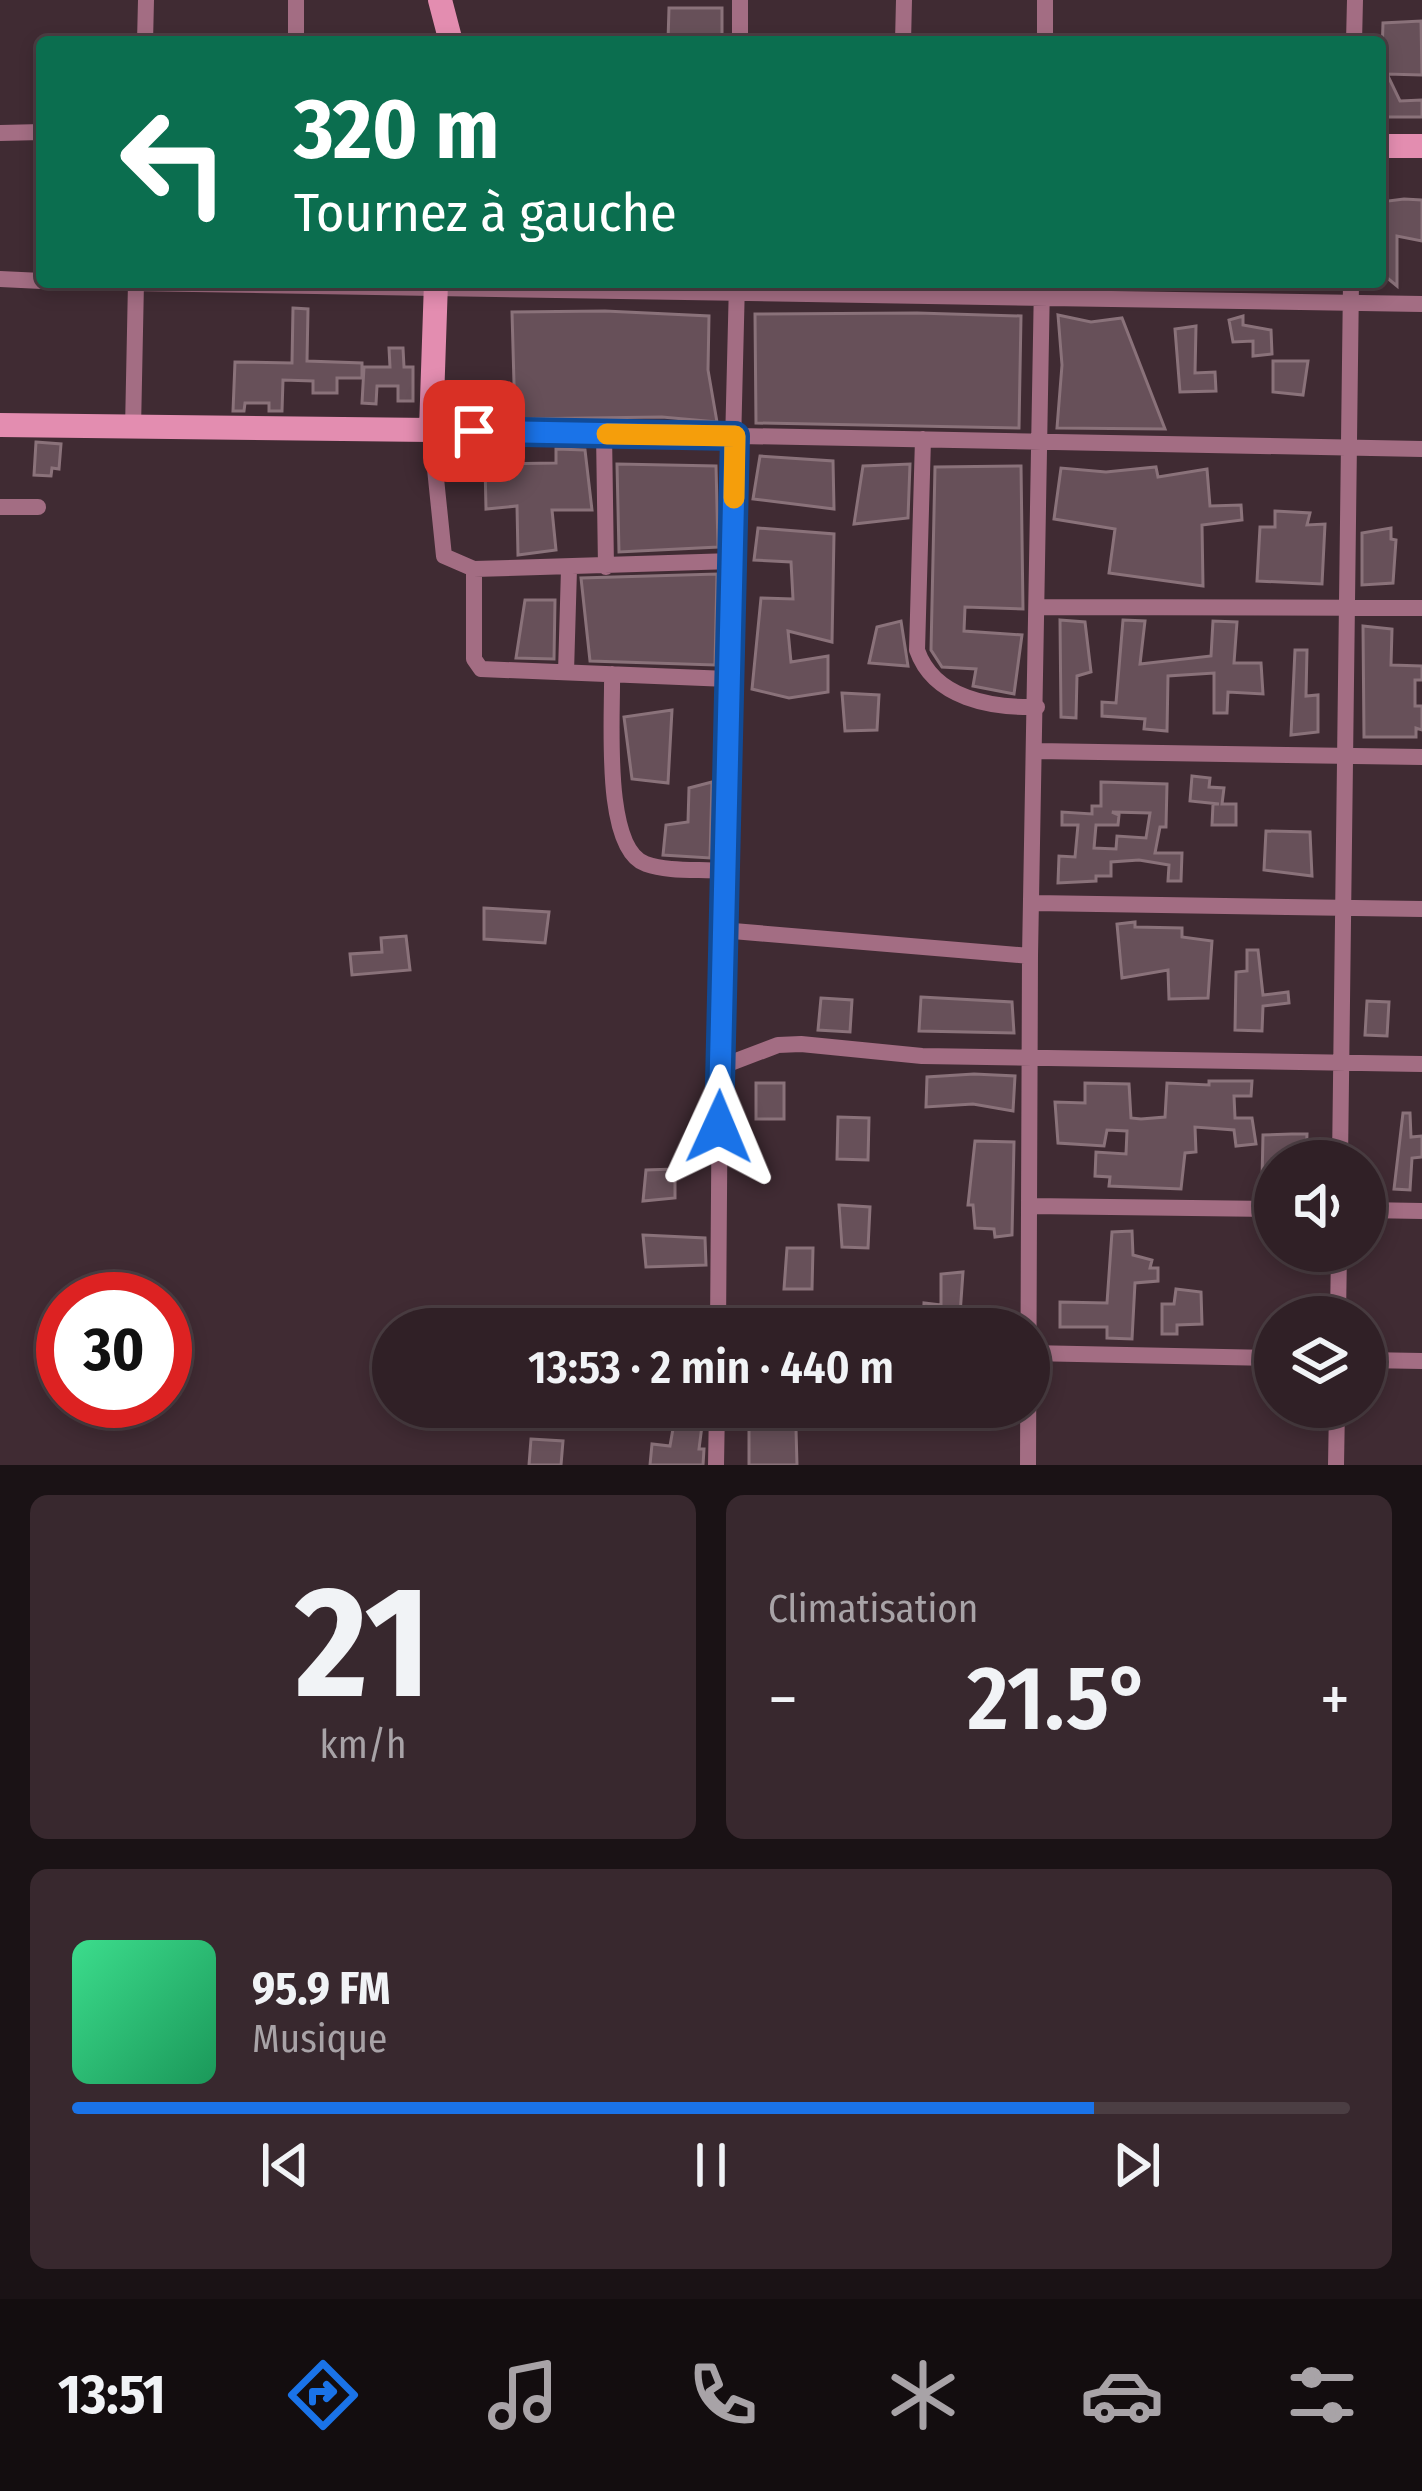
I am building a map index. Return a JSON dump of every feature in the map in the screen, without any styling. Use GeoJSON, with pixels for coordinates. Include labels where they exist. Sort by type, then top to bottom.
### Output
{"type":"FeatureCollection","features":[{"type":"Feature","properties":{"kind":"street"},"geometry":{"type":"LineString","coordinates":[[145,36],[146,0]]}},
{"type":"Feature","properties":{"kind":"street"},"geometry":{"type":"LineString","coordinates":[[296,0],[296,36]]}},
{"type":"Feature","properties":{"kind":"street"},"geometry":{"type":"LineString","coordinates":[[440,0],[449,36]]}},
{"type":"Feature","properties":{"kind":"street"},"geometry":{"type":"LineString","coordinates":[[740,0],[740,36]]}},
{"type":"Feature","properties":{"kind":"street"},"geometry":{"type":"LineString","coordinates":[[903,36],[904,0]]}},
{"type":"Feature","properties":{"kind":"street"},"geometry":{"type":"LineString","coordinates":[[1045,36],[1046,0]]}},
{"type":"Feature","properties":{"kind":"street"},"geometry":{"type":"LineString","coordinates":[[1354,0],[1354,36]]}},
{"type":"Feature","properties":{"kind":"street"},"geometry":{"type":"LineString","coordinates":[[0,133],[36,132]]}},
{"type":"Feature","properties":{"kind":"street"},"geometry":{"type":"LineString","coordinates":[[1386,146],[1422,146]]}},
{"type":"Feature","properties":{"kind":"street"},"geometry":{"type":"LineString","coordinates":[[0,279],[36,281]]}},
{"type":"Feature","properties":{"kind":"street"},"geometry":{"type":"LineString","coordinates":[[133,429],[136,288]]}},
{"type":"Feature","properties":{"kind":"street"},"geometry":{"type":"LineString","coordinates":[[434,288],[431,430],[444,556],[474,569],[733,561]]}},
{"type":"Feature","properties":{"kind":"street"},"geometry":{"type":"LineString","coordinates":[[718,1308],[721,930],[737,288],[1042,290],[1422,304]]}},
{"type":"Feature","properties":{"kind":"street"},"geometry":{"type":"LineString","coordinates":[[1340,1140],[1351,288]]}},
{"type":"Feature","properties":{"kind":"street"},"geometry":{"type":"LineString","coordinates":[[1030,1308],[1030,956],[1042,290]]}},
{"type":"Feature","properties":{"kind":"street"},"geometry":{"type":"LineString","coordinates":[[0,424],[1422,449]]}},
{"type":"Feature","properties":{"kind":"street"},"geometry":{"type":"LineString","coordinates":[[604,434],[606,567]]}},
{"type":"Feature","properties":{"kind":"street"},"geometry":{"type":"LineString","coordinates":[[922,439],[917,650],[922,665],[978,704],[1037,707]]}},
{"type":"Feature","properties":{"kind":"street"},"geometry":{"type":"LineString","coordinates":[[0,507],[38,507]]}},
{"type":"Feature","properties":{"kind":"street"},"geometry":{"type":"LineString","coordinates":[[566,672],[568,568]]}},
{"type":"Feature","properties":{"kind":"street"},"geometry":{"type":"LineString","coordinates":[[474,569],[474,659],[481,669],[728,679]]}},
{"type":"Feature","properties":{"kind":"street"},"geometry":{"type":"LineString","coordinates":[[1038,607],[1422,608]]}},
{"type":"Feature","properties":{"kind":"street"},"geometry":{"type":"LineString","coordinates":[[612,674],[617,827],[628,853],[646,864],[723,871]]}},
{"type":"Feature","properties":{"kind":"street"},"geometry":{"type":"LineString","coordinates":[[1036,751],[1422,757]]}},
{"type":"Feature","properties":{"kind":"street"},"geometry":{"type":"LineString","coordinates":[[1034,903],[1422,909]]}},
{"type":"Feature","properties":{"kind":"street"},"geometry":{"type":"LineString","coordinates":[[721,930],[1030,956]]}},
{"type":"Feature","properties":{"kind":"street"},"geometry":{"type":"LineString","coordinates":[[720,1067],[778,1045],[1032,1058],[1422,1064]]}},
{"type":"Feature","properties":{"kind":"street"},"geometry":{"type":"LineString","coordinates":[[1030,1206],[1254,1209]]}},
{"type":"Feature","properties":{"kind":"street"},"geometry":{"type":"LineString","coordinates":[[1386,1210],[1422,1211]]}},
{"type":"Feature","properties":{"kind":"street"},"geometry":{"type":"LineString","coordinates":[[1050,1353],[1254,1358]]}},
{"type":"Feature","properties":{"kind":"street"},"geometry":{"type":"LineString","coordinates":[[1386,1360],[1422,1361]]}},
{"type":"Feature","properties":{"kind":"street"},"geometry":{"type":"LineString","coordinates":[[716,1465],[717,1428]]}},
{"type":"Feature","properties":{"kind":"street"},"geometry":{"type":"LineString","coordinates":[[1028,1465],[1029,1428]]}},
{"type":"Feature","properties":{"kind":"street"},"geometry":{"type":"LineString","coordinates":[[1336,1465],[1337,1428]]}},
{"type":"Feature","properties":{"kind":"building"},"geometry":{"type":"Polygon","coordinates":[[[669,8],[722,8],[722,36],[668,36],[669,8]]]}},
{"type":"Feature","properties":{"kind":"building"},"geometry":{"type":"Polygon","coordinates":[[[1421,21],[1422,75],[1387,74],[1400,101],[1422,100],[1422,117],[1386,117],[1383,23],[1421,21]]]}},
{"type":"Feature","properties":{"kind":"building"},"geometry":{"type":"Polygon","coordinates":[[[1422,200],[1422,241],[1397,236],[1397,286],[1386,277],[1386,201],[1422,200]]]}},
{"type":"Feature","properties":{"kind":"building"},"geometry":{"type":"Polygon","coordinates":[[[293,308],[308,309],[307,361],[362,363],[362,378],[337,378],[337,393],[313,393],[313,381],[283,380],[282,411],[269,411],[269,403],[245,403],[244,411],[233,411],[235,362],[292,363],[293,308]]]}},
{"type":"Feature","properties":{"kind":"building"},"geometry":{"type":"Polygon","coordinates":[[[512,312],[709,316],[708,370],[717,422],[662,417],[515,419],[512,312]]]}},
{"type":"Feature","properties":{"kind":"building"},"geometry":{"type":"Polygon","coordinates":[[[755,314],[1021,316],[1019,428],[756,423],[755,314]]]}},
{"type":"Feature","properties":{"kind":"building"},"geometry":{"type":"Polygon","coordinates":[[[1058,315],[1091,322],[1122,318],[1165,429],[1057,428],[1062,365],[1058,315]]]}},
{"type":"Feature","properties":{"kind":"building"},"geometry":{"type":"Polygon","coordinates":[[[1243,316],[1243,325],[1271,330],[1272,354],[1253,356],[1253,341],[1233,342],[1229,320],[1243,316]]]}},
{"type":"Feature","properties":{"kind":"building"},"geometry":{"type":"Polygon","coordinates":[[[1196,326],[1195,373],[1215,372],[1216,391],[1180,392],[1175,329],[1196,326]]]}},
{"type":"Feature","properties":{"kind":"building"},"geometry":{"type":"Polygon","coordinates":[[[389,348],[403,348],[404,367],[413,367],[413,401],[398,401],[398,386],[377,386],[376,404],[362,403],[364,367],[390,367],[389,348]]]}},
{"type":"Feature","properties":{"kind":"building"},"geometry":{"type":"Polygon","coordinates":[[[1273,361],[1308,361],[1303,395],[1273,392],[1273,361]]]}},
{"type":"Feature","properties":{"kind":"building"},"geometry":{"type":"Polygon","coordinates":[[[36,442],[61,444],[59,469],[52,468],[51,476],[34,475],[36,442]]]}},
{"type":"Feature","properties":{"kind":"building"},"geometry":{"type":"Polygon","coordinates":[[[556,449],[585,450],[592,510],[552,510],[556,550],[518,555],[517,506],[486,509],[485,464],[556,463],[556,449]]]}},
{"type":"Feature","properties":{"kind":"building"},"geometry":{"type":"Polygon","coordinates":[[[760,456],[833,461],[834,509],[753,499],[760,456]]]}},
{"type":"Feature","properties":{"kind":"building"},"geometry":{"type":"Polygon","coordinates":[[[617,464],[716,466],[718,547],[619,552],[617,464]]]}},
{"type":"Feature","properties":{"kind":"building"},"geometry":{"type":"Polygon","coordinates":[[[910,464],[908,518],[854,524],[863,466],[910,464]]]}},
{"type":"Feature","properties":{"kind":"building"},"geometry":{"type":"Polygon","coordinates":[[[1021,466],[1023,609],[965,607],[964,631],[1022,635],[1014,694],[973,686],[976,669],[942,667],[931,650],[935,467],[1021,466]]]}},
{"type":"Feature","properties":{"kind":"building"},"geometry":{"type":"Polygon","coordinates":[[[1156,467],[1158,477],[1207,469],[1210,506],[1241,505],[1242,520],[1202,525],[1203,586],[1109,573],[1115,529],[1054,519],[1061,468],[1106,472],[1156,467]]]}},
{"type":"Feature","properties":{"kind":"building"},"geometry":{"type":"Polygon","coordinates":[[[1275,511],[1310,513],[1307,525],[1325,524],[1322,584],[1257,581],[1260,527],[1275,527],[1275,511]]]}},
{"type":"Feature","properties":{"kind":"building"},"geometry":{"type":"Polygon","coordinates":[[[758,528],[834,534],[832,642],[788,631],[791,662],[828,656],[828,692],[789,698],[752,689],[761,598],[793,599],[791,562],[754,560],[758,528]]]}},
{"type":"Feature","properties":{"kind":"building"},"geometry":{"type":"Polygon","coordinates":[[[1391,528],[1391,539],[1396,540],[1393,583],[1362,585],[1362,533],[1391,528]]]}},
{"type":"Feature","properties":{"kind":"building"},"geometry":{"type":"Polygon","coordinates":[[[717,574],[715,665],[590,661],[581,578],[717,574]]]}},
{"type":"Feature","properties":{"kind":"building"},"geometry":{"type":"Polygon","coordinates":[[[525,600],[555,600],[554,659],[516,658],[525,600]]]}},
{"type":"Feature","properties":{"kind":"building"},"geometry":{"type":"Polygon","coordinates":[[[1060,620],[1085,622],[1091,672],[1077,676],[1076,718],[1061,717],[1060,620]]]}},
{"type":"Feature","properties":{"kind":"building"},"geometry":{"type":"Polygon","coordinates":[[[1123,620],[1145,621],[1140,664],[1211,656],[1213,621],[1237,622],[1234,663],[1261,663],[1263,694],[1228,692],[1227,713],[1214,713],[1214,673],[1168,676],[1167,731],[1144,729],[1145,719],[1102,716],[1102,702],[1116,703],[1123,620]]]}},
{"type":"Feature","properties":{"kind":"building"},"geometry":{"type":"Polygon","coordinates":[[[901,621],[908,666],[869,663],[877,627],[901,621]]]}},
{"type":"Feature","properties":{"kind":"building"},"geometry":{"type":"Polygon","coordinates":[[[1363,626],[1392,629],[1391,665],[1422,666],[1422,680],[1415,680],[1415,706],[1422,706],[1422,730],[1416,728],[1416,737],[1364,737],[1363,626]]]}},
{"type":"Feature","properties":{"kind":"building"},"geometry":{"type":"Polygon","coordinates":[[[1295,650],[1307,650],[1306,696],[1318,695],[1318,732],[1291,735],[1295,650]]]}},
{"type":"Feature","properties":{"kind":"building"},"geometry":{"type":"Polygon","coordinates":[[[842,693],[879,695],[877,730],[845,731],[842,693]]]}},
{"type":"Feature","properties":{"kind":"building"},"geometry":{"type":"Polygon","coordinates":[[[672,710],[668,783],[632,779],[624,717],[672,710]]]}},
{"type":"Feature","properties":{"kind":"building"},"geometry":{"type":"Polygon","coordinates":[[[1192,776],[1210,778],[1209,787],[1224,788],[1222,804],[1236,804],[1236,825],[1212,825],[1213,804],[1219,804],[1190,801],[1192,776]]]}},
{"type":"Feature","properties":{"kind":"building"},"geometry":{"type":"Polygon","coordinates":[[[712,782],[710,858],[663,855],[666,825],[688,822],[689,788],[712,782]]]}},
{"type":"Feature","properties":{"kind":"building"},"geometry":{"type":"Polygon","coordinates":[[[1101,782],[1167,784],[1166,827],[1160,827],[1155,853],[1182,853],[1181,881],[1168,881],[1169,865],[1139,860],[1111,862],[1111,876],[1096,876],[1096,881],[1058,883],[1059,856],[1075,857],[1078,825],[1062,825],[1062,812],[1092,814],[1092,806],[1101,806],[1101,782]],[[1112,812],[1119,815],[1118,825],[1096,825],[1094,848],[1116,849],[1117,836],[1146,838],[1150,813],[1112,812]]]}},
{"type":"Feature","properties":{"kind":"building"},"geometry":{"type":"Polygon","coordinates":[[[1266,831],[1310,832],[1312,876],[1264,870],[1266,831]]]}},
{"type":"Feature","properties":{"kind":"building"},"geometry":{"type":"Polygon","coordinates":[[[484,908],[549,912],[545,943],[484,939],[484,908]]]}},
{"type":"Feature","properties":{"kind":"building"},"geometry":{"type":"Polygon","coordinates":[[[1135,922],[1135,927],[1182,928],[1182,937],[1212,941],[1208,998],[1169,999],[1168,970],[1122,978],[1117,924],[1135,922]]]}},
{"type":"Feature","properties":{"kind":"building"},"geometry":{"type":"Polygon","coordinates":[[[406,936],[410,970],[352,975],[350,954],[382,952],[381,938],[406,936]]]}},
{"type":"Feature","properties":{"kind":"building"},"geometry":{"type":"Polygon","coordinates":[[[1247,950],[1258,950],[1263,995],[1288,992],[1289,1003],[1263,1006],[1262,1031],[1235,1030],[1236,972],[1247,971],[1247,950]]]}},
{"type":"Feature","properties":{"kind":"building"},"geometry":{"type":"Polygon","coordinates":[[[921,997],[1012,1002],[1014,1033],[919,1031],[921,997]]]}},
{"type":"Feature","properties":{"kind":"building"},"geometry":{"type":"Polygon","coordinates":[[[821,998],[852,1000],[850,1032],[818,1030],[821,998]]]}},
{"type":"Feature","properties":{"kind":"building"},"geometry":{"type":"Polygon","coordinates":[[[1367,1001],[1389,1002],[1387,1036],[1365,1035],[1367,1001]]]}},
{"type":"Feature","properties":{"kind":"building"},"geometry":{"type":"Polygon","coordinates":[[[1015,1076],[1013,1111],[973,1104],[926,1107],[927,1077],[1015,1076]]]}},
{"type":"Feature","properties":{"kind":"building"},"geometry":{"type":"Polygon","coordinates":[[[1209,1081],[1252,1081],[1251,1096],[1234,1096],[1235,1118],[1252,1118],[1255,1140],[1254,1144],[1236,1146],[1234,1130],[1195,1127],[1196,1152],[1185,1153],[1181,1189],[1109,1186],[1110,1177],[1095,1176],[1096,1152],[1126,1154],[1127,1131],[1107,1130],[1104,1146],[1058,1143],[1055,1102],[1085,1103],[1085,1083],[1129,1084],[1131,1118],[1141,1119],[1165,1117],[1167,1083],[1209,1085],[1209,1081]]]}},
{"type":"Feature","properties":{"kind":"building"},"geometry":{"type":"Polygon","coordinates":[[[756,1083],[784,1083],[784,1119],[756,1119],[756,1083]]]}},
{"type":"Feature","properties":{"kind":"building"},"geometry":{"type":"Polygon","coordinates":[[[1403,1113],[1410,1113],[1411,1137],[1422,1136],[1422,1157],[1412,1158],[1410,1190],[1394,1189],[1403,1113]]]}},
{"type":"Feature","properties":{"kind":"building"},"geometry":{"type":"Polygon","coordinates":[[[838,1117],[869,1118],[868,1160],[837,1159],[838,1117]]]}},
{"type":"Feature","properties":{"kind":"building"},"geometry":{"type":"Polygon","coordinates":[[[1307,1134],[1307,1140],[1263,1140],[1263,1135],[1307,1134]]]}},
{"type":"Feature","properties":{"kind":"building"},"geometry":{"type":"Polygon","coordinates":[[[975,1141],[1014,1142],[1012,1235],[995,1237],[994,1229],[975,1228],[973,1205],[968,1205],[975,1141]]]}},
{"type":"Feature","properties":{"kind":"building"},"geometry":{"type":"Polygon","coordinates":[[[675,1169],[675,1198],[643,1201],[646,1170],[675,1169]]]}},
{"type":"Feature","properties":{"kind":"building"},"geometry":{"type":"Polygon","coordinates":[[[839,1205],[870,1207],[868,1248],[842,1247],[839,1205]]]}},
{"type":"Feature","properties":{"kind":"building"},"geometry":{"type":"Polygon","coordinates":[[[1132,1231],[1133,1255],[1152,1260],[1150,1268],[1158,1268],[1158,1281],[1135,1283],[1132,1339],[1107,1338],[1107,1327],[1060,1327],[1060,1302],[1107,1303],[1112,1232],[1132,1231]]]}},
{"type":"Feature","properties":{"kind":"building"},"geometry":{"type":"Polygon","coordinates":[[[643,1235],[705,1238],[706,1265],[646,1267],[643,1235]]]}},
{"type":"Feature","properties":{"kind":"building"},"geometry":{"type":"Polygon","coordinates":[[[787,1248],[813,1248],[812,1289],[784,1289],[787,1248]]]}},
{"type":"Feature","properties":{"kind":"building"},"geometry":{"type":"Polygon","coordinates":[[[963,1272],[960,1308],[924,1308],[924,1303],[941,1305],[941,1274],[963,1272]]]}},
{"type":"Feature","properties":{"kind":"building"},"geometry":{"type":"Polygon","coordinates":[[[1176,1289],[1201,1292],[1202,1324],[1177,1325],[1177,1334],[1162,1334],[1162,1304],[1174,1304],[1176,1289]]]}},
{"type":"Feature","properties":{"kind":"building"},"geometry":{"type":"Polygon","coordinates":[[[673,1428],[702,1428],[703,1465],[650,1465],[652,1444],[670,1446],[673,1428]]]}},
{"type":"Feature","properties":{"kind":"building"},"geometry":{"type":"Polygon","coordinates":[[[749,1429],[796,1429],[797,1465],[749,1465],[749,1429]]]}},
{"type":"Feature","properties":{"kind":"building"},"geometry":{"type":"Polygon","coordinates":[[[531,1439],[563,1441],[561,1465],[529,1465],[531,1439]]]}},
{"type":"Feature","properties":{"kind":"slow traffic"},"geometry":{"type":"LineString","coordinates":[[607,434],[735,436],[734,498]]}},
{"type":"Feature","properties":{"kind":"route"},"geometry":{"type":"LineString","coordinates":[[474,431],[735,436],[719,1127]]}}]}
